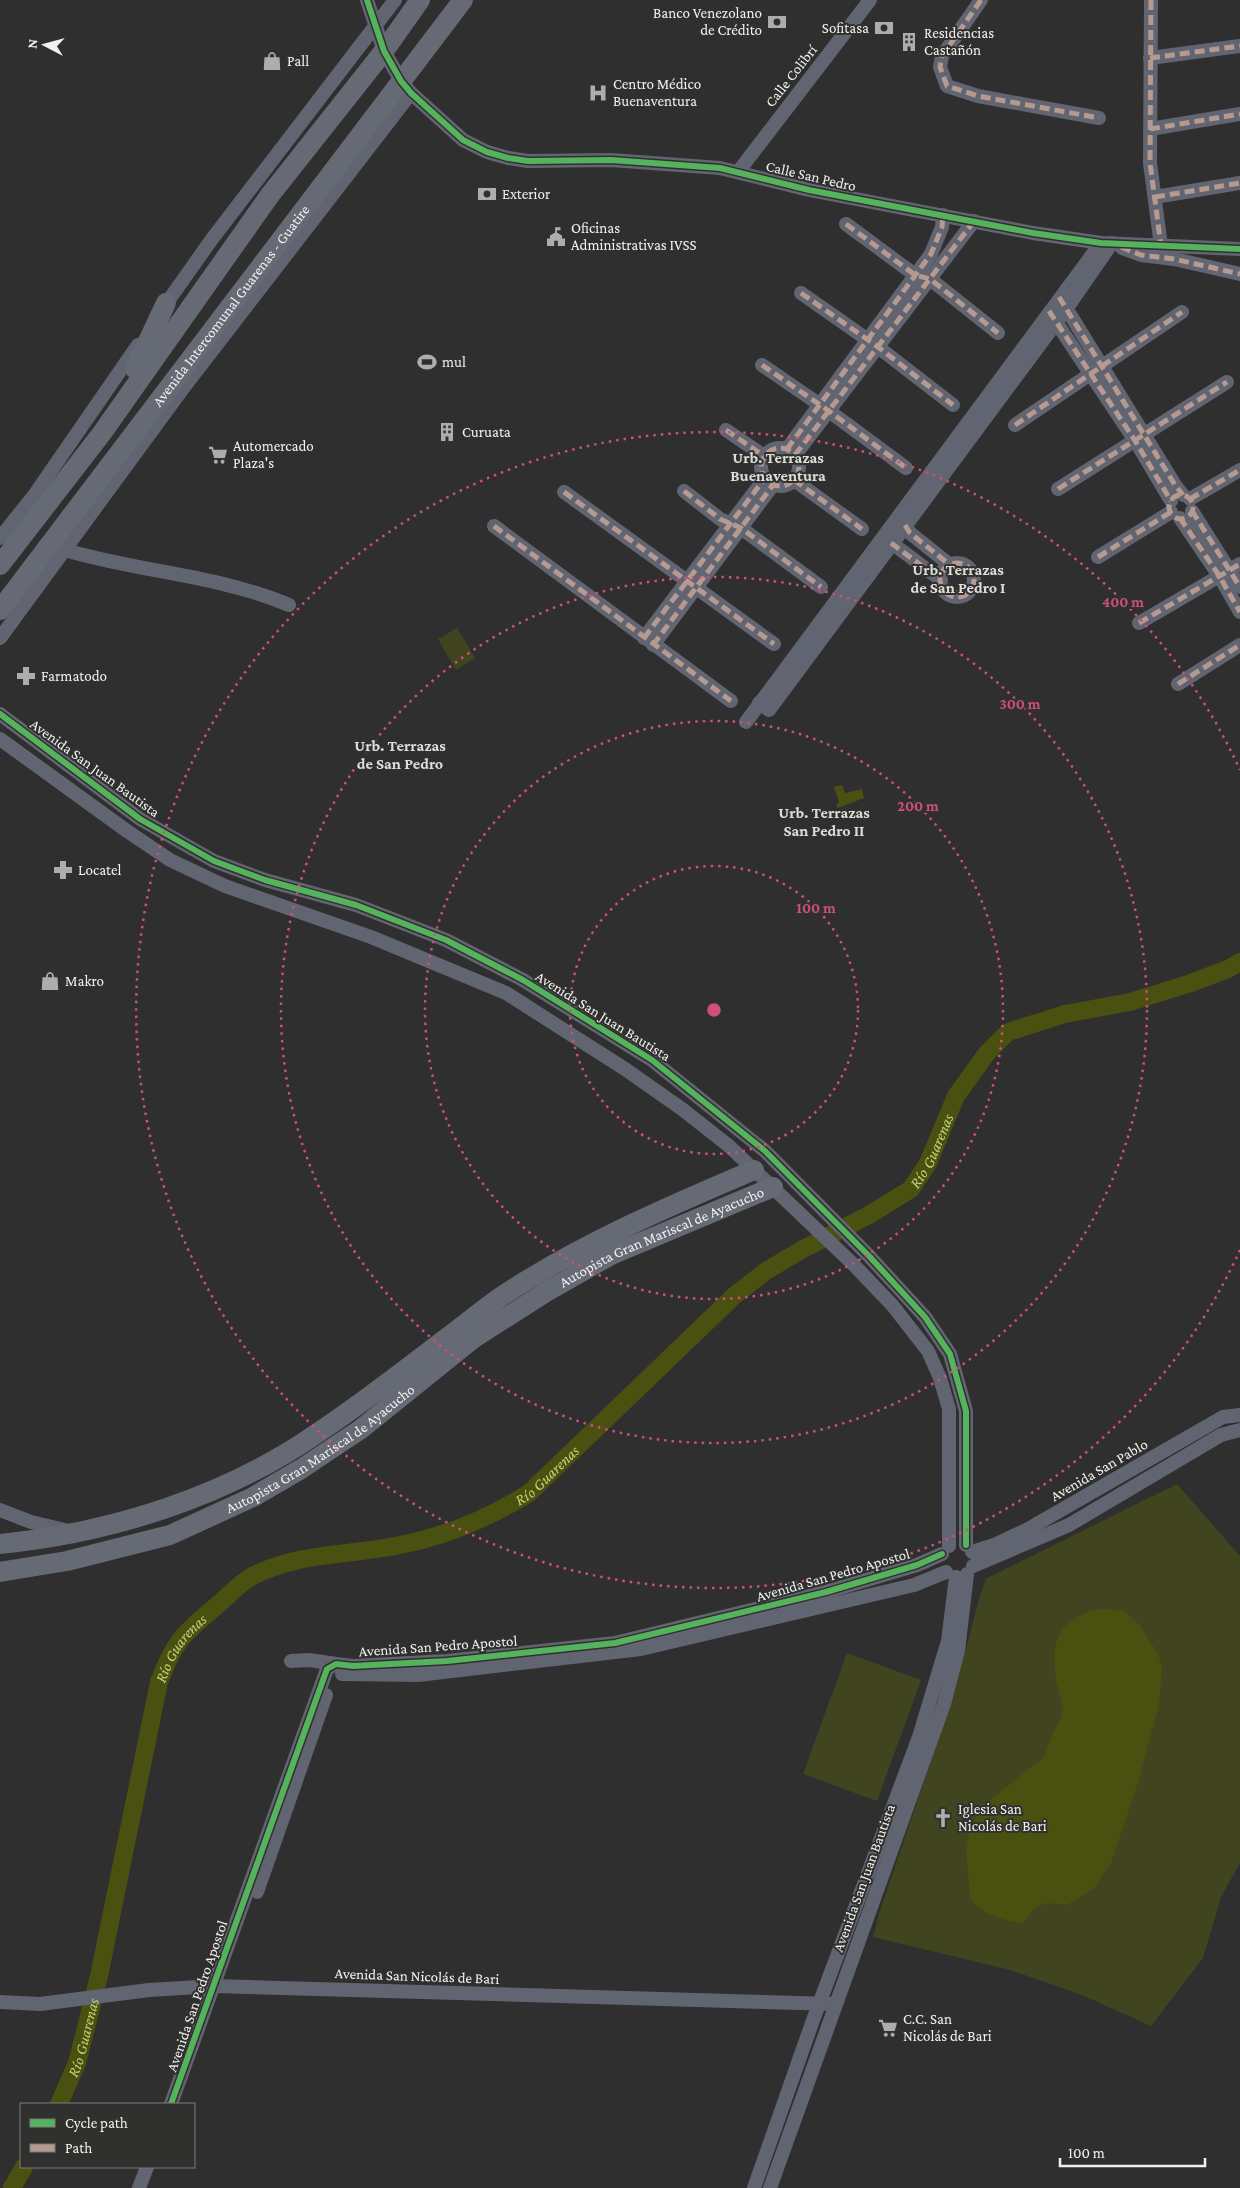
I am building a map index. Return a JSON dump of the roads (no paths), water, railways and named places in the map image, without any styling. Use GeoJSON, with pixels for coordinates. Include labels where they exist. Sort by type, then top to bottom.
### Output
{"type":"FeatureCollection","features":[{"type":"Feature","properties":{"kind":"highway","name":"Avenida Intercomunal Guarenas - Guatire"},"geometry":{"type":"LineString","coordinates":[[0,565],[102,433],[270,195],[384,51],[420,0]]}},
{"type":"Feature","properties":{"kind":"highway","name":"Avenida Intercomunal Guarenas - Guatire"},"geometry":{"type":"LineString","coordinates":[[0,610],[406,87],[463,0]]}},
{"type":"Feature","properties":{"kind":"highway"},"geometry":{"type":"LineString","coordinates":[[388,122],[406,87]]}},
{"type":"Feature","properties":{"kind":"highway"},"geometry":{"type":"LineString","coordinates":[[102,433],[166,303]]}},
{"type":"Feature","properties":{"kind":"highway","name":"Autopista Gran Mariscal de Ayacucho"},"geometry":{"type":"LineString","coordinates":[[0,1544],[43,1539],[146,1516],[248,1474],[315,1435],[501,1297],[584,1247],[639,1219],[754,1170]]}},
{"type":"Feature","properties":{"kind":"highway","name":"Autopista Gran Mariscal de Ayacucho"},"geometry":{"type":"LineString","coordinates":[[0,1572],[67,1561],[170,1535],[253,1497],[302,1469],[361,1429],[474,1338],[546,1292],[611,1255],[773,1187]]}},
{"type":"Feature","properties":{"kind":"street","name":"Calle San Pedro"},"geometry":{"type":"LineString","coordinates":[[367,0],[377,25],[384,51],[406,87],[463,140],[487,152],[508,158],[528,161],[646,162],[738,172],[809,190],[974,221],[1110,243],[1240,248]]}},
{"type":"Feature","properties":{"kind":"street"},"geometry":{"type":"LineString","coordinates":[[0,538],[34,494],[116,379],[166,303],[212,239],[396,0]]}},
{"type":"Feature","properties":{"kind":"street","name":"Calle Colibrí"},"geometry":{"type":"LineString","coordinates":[[738,172],[870,0]]}},
{"type":"Feature","properties":{"kind":"street"},"geometry":{"type":"LineString","coordinates":[[981,0],[942,56],[940,67],[946,84],[959,92],[1099,118]]}},
{"type":"Feature","properties":{"kind":"street"},"geometry":{"type":"LineString","coordinates":[[1151,0],[1150,163],[1161,246]]}},
{"type":"Feature","properties":{"kind":"street"},"geometry":{"type":"LineString","coordinates":[[1150,58],[1240,46]]}},
{"type":"Feature","properties":{"kind":"street"},"geometry":{"type":"LineString","coordinates":[[1150,129],[1240,114]]}},
{"type":"Feature","properties":{"kind":"street","name":"Avenida Intercomunal Guarenas - Guatire"},"geometry":{"type":"LineString","coordinates":[[0,638],[181,391],[310,226],[388,122]]}},
{"type":"Feature","properties":{"kind":"street"},"geometry":{"type":"LineString","coordinates":[[1155,197],[1240,183]]}},
{"type":"Feature","properties":{"kind":"street"},"geometry":{"type":"LineString","coordinates":[[791,452],[872,343],[915,275],[931,254],[942,226],[943,215]]}},
{"type":"Feature","properties":{"kind":"street"},"geometry":{"type":"LineString","coordinates":[[872,343],[930,279],[974,221]]}},
{"type":"Feature","properties":{"kind":"street"},"geometry":{"type":"LineString","coordinates":[[846,224],[915,275],[930,279],[998,333]]}},
{"type":"Feature","properties":{"kind":"street"},"geometry":{"type":"LineString","coordinates":[[746,722],[764,707],[1052,317],[1110,243],[1141,255],[1187,262],[1240,274]]}},
{"type":"Feature","properties":{"kind":"street"},"geometry":{"type":"LineString","coordinates":[[801,293],[872,343],[953,405]]}},
{"type":"Feature","properties":{"kind":"street"},"geometry":{"type":"LineString","coordinates":[[1063,303],[1096,369],[1181,506],[1230,570],[1240,587]]}},
{"type":"Feature","properties":{"kind":"street"},"geometry":{"type":"LineString","coordinates":[[1015,424],[1182,312]]}},
{"type":"Feature","properties":{"kind":"street"},"geometry":{"type":"LineString","coordinates":[[1052,317],[1096,369]]}},
{"type":"Feature","properties":{"kind":"street"},"geometry":{"type":"LineString","coordinates":[[889,539],[904,525],[1052,317]]}},
{"type":"Feature","properties":{"kind":"street"},"geometry":{"type":"LineString","coordinates":[[762,366],[824,408],[906,468]]}},
{"type":"Feature","properties":{"kind":"street"},"geometry":{"type":"LineString","coordinates":[[1058,490],[1227,382]]}},
{"type":"Feature","properties":{"kind":"street"},"geometry":{"type":"LineString","coordinates":[[726,430],[764,456]]}},
{"type":"Feature","properties":{"kind":"street"},"geometry":{"type":"LineString","coordinates":[[774,449],[791,452],[799,468],[794,480],[780,486],[769,482],[761,467],[764,456],[774,449]]}},
{"type":"Feature","properties":{"kind":"street"},"geometry":{"type":"LineString","coordinates":[[1098,557],[1240,470]]}},
{"type":"Feature","properties":{"kind":"street"},"geometry":{"type":"LineString","coordinates":[[794,480],[862,530]]}},
{"type":"Feature","properties":{"kind":"street"},"geometry":{"type":"LineString","coordinates":[[649,641],[769,482]]}},
{"type":"Feature","properties":{"kind":"street"},"geometry":{"type":"LineString","coordinates":[[684,491],[720,519],[736,525],[821,587]]}},
{"type":"Feature","properties":{"kind":"street"},"geometry":{"type":"LineString","coordinates":[[564,492],[774,644]]}},
{"type":"Feature","properties":{"kind":"street"},"geometry":{"type":"LineString","coordinates":[[889,539],[944,573],[904,525]]}},
{"type":"Feature","properties":{"kind":"street"},"geometry":{"type":"LineString","coordinates":[[494,526],[731,701]]}},
{"type":"Feature","properties":{"kind":"street"},"geometry":{"type":"LineString","coordinates":[[65,550],[97,559],[194,577],[266,596],[289,605]]}},
{"type":"Feature","properties":{"kind":"street"},"geometry":{"type":"LineString","coordinates":[[1230,570],[1240,612]]}},
{"type":"Feature","properties":{"kind":"street"},"geometry":{"type":"LineString","coordinates":[[1139,623],[1230,570]]}},
{"type":"Feature","properties":{"kind":"street"},"geometry":{"type":"LineString","coordinates":[[1178,684],[1240,645]]}},
{"type":"Feature","properties":{"kind":"street","name":"Avenida San Juan Bautista"},"geometry":{"type":"LineString","coordinates":[[0,714],[140,819],[214,862],[265,880],[356,906],[446,940],[523,980],[652,1060],[695,1093],[779,1166],[869,1256],[939,1336],[950,1354],[966,1411],[963,1564],[958,1651],[947,1696],[770,2188]]}},
{"type":"Feature","properties":{"kind":"street","name":"Avenida San Juan Bautista"},"geometry":{"type":"LineString","coordinates":[[0,738],[127,832],[170,860],[225,886],[371,937],[506,993],[625,1069],[682,1109],[729,1146],[853,1264],[894,1306],[922,1343],[940,1378],[948,1409],[945,1550],[941,1564],[963,1564]]}},
{"type":"Feature","properties":{"kind":"street","name":"Autopista Gran Mariscal de Ayacucho"},"geometry":{"type":"LineString","coordinates":[[754,1170],[779,1166],[773,1187]]}},
{"type":"Feature","properties":{"kind":"street","name":"Avenida San Pablo"},"geometry":{"type":"LineString","coordinates":[[963,1564],[994,1545],[1054,1515],[1223,1417],[1240,1415]]}},
{"type":"Feature","properties":{"kind":"street","name":"Avenida San Pablo"},"geometry":{"type":"LineString","coordinates":[[963,1564],[1069,1525],[1222,1435],[1240,1430]]}},
{"type":"Feature","properties":{"kind":"street"},"geometry":{"type":"LineString","coordinates":[[0,1510],[31,1522],[75,1532]]}},
{"type":"Feature","properties":{"kind":"street"},"geometry":{"type":"LineString","coordinates":[[945,1550],[955,1543],[963,1564]]}},
{"type":"Feature","properties":{"kind":"street","name":"Avenida San Pedro Apostol"},"geometry":{"type":"LineString","coordinates":[[180,2103],[219,1986],[327,1679],[327,1669],[336,1664],[353,1666],[447,1661],[615,1643],[826,1592],[916,1565],[945,1550]]}},
{"type":"Feature","properties":{"kind":"street","name":"Avenida San Juan Bautista"},"geometry":{"type":"LineString","coordinates":[[754,2188],[820,2004],[898,1799],[928,1710],[948,1640],[963,1564]]}},
{"type":"Feature","properties":{"kind":"street","name":"Avenida San Pedro Apostol"},"geometry":{"type":"LineString","coordinates":[[327,1679],[335,1674],[373,1676],[418,1675],[641,1649],[914,1585],[963,1564]]}},
{"type":"Feature","properties":{"kind":"street"},"geometry":{"type":"LineString","coordinates":[[291,1662],[309,1660],[336,1664]]}},
{"type":"Feature","properties":{"kind":"street","name":"Avenida San Pedro Apostol"},"geometry":{"type":"LineString","coordinates":[[171,2103],[219,1986]]}},
{"type":"Feature","properties":{"kind":"street","name":"Avenida San Nicolás de Bari"},"geometry":{"type":"LineString","coordinates":[[0,2002],[23,2004],[57,2002],[115,1994],[219,1986],[835,2004]]}},
{"type":"Feature","properties":{"kind":"street"},"geometry":{"type":"LineString","coordinates":[[139,2188],[147,2168]]}},
{"type":"Feature","properties":{"kind":"street"},"geometry":{"type":"LineString","coordinates":[[148,2188],[156,2168]]}},
{"type":"Feature","properties":{"kind":"waterway","name":"Río Guarenas"},"geometry":{"type":"LineString","coordinates":[[59,2103],[77,2063],[99,1976],[159,1682],[175,1648],[194,1625],[245,1581],[267,1570],[285,1563],[304,1559],[381,1549],[434,1537],[483,1518],[529,1493],[735,1295],[766,1271],[803,1249],[869,1215],[911,1189],[928,1163],[956,1096],[987,1053],[1008,1032],[1065,1014],[1130,1002],[1188,984],[1228,969],[1240,962]]}},
{"type":"Feature","properties":{"kind":"waterway","name":"Río Guarenas"},"geometry":{"type":"LineString","coordinates":[[12,2188],[23,2168]]}},
{"type":"Feature","properties":{"kind":"place","name":"Banco Venezolano de Crédito"},"geometry":{"type":"Point","coordinates":[777,22]}},
{"type":"Feature","properties":{"kind":"place","name":"Sofitasa"},"geometry":{"type":"Point","coordinates":[884,28]}},
{"type":"Feature","properties":{"kind":"place","name":"Residencias Castañón"},"geometry":{"type":"Point","coordinates":[909,42]}},
{"type":"Feature","properties":{"kind":"place","name":"Pall"},"geometry":{"type":"Point","coordinates":[272,61]}},
{"type":"Feature","properties":{"kind":"place","name":"Centro Médico Buenaventura"},"geometry":{"type":"Point","coordinates":[598,93]}},
{"type":"Feature","properties":{"kind":"place","name":"Exterior"},"geometry":{"type":"Point","coordinates":[487,194]}},
{"type":"Feature","properties":{"kind":"place","name":"Oficinas Administrativas IVSS"},"geometry":{"type":"Point","coordinates":[556,237]}},
{"type":"Feature","properties":{"kind":"place","name":"mul"},"geometry":{"type":"Point","coordinates":[427,362]}},
{"type":"Feature","properties":{"kind":"place","name":"Curuata"},"geometry":{"type":"Point","coordinates":[447,432]}},
{"type":"Feature","properties":{"kind":"place","name":"Automercado Plaza's"},"geometry":{"type":"Point","coordinates":[218,455]}},
{"type":"Feature","properties":{"kind":"place","name":"Farmatodo"},"geometry":{"type":"Point","coordinates":[26,676]}},
{"type":"Feature","properties":{"kind":"place","name":"Locatel"},"geometry":{"type":"Point","coordinates":[63,870]}},
{"type":"Feature","properties":{"kind":"place","name":"Makro"},"geometry":{"type":"Point","coordinates":[50,981]}},
{"type":"Feature","properties":{"kind":"place","name":"Iglesia San Nicolás de Bari"},"geometry":{"type":"Point","coordinates":[943,1818]}},
{"type":"Feature","properties":{"kind":"place","name":"C.C. San Nicolás de Bari"},"geometry":{"type":"Point","coordinates":[888,2028]}},
{"type":"Feature","properties":{"kind":"district","name":"Urb. Terrazas Buenaventura"},"geometry":{"type":"Point","coordinates":[778,466]}},
{"type":"Feature","properties":{"kind":"district","name":"Urb. Terrazas de San Pedro I"},"geometry":{"type":"Point","coordinates":[958,578]}},
{"type":"Feature","properties":{"kind":"district","name":"Urb. Terrazas de San Pedro"},"geometry":{"type":"Point","coordinates":[400,754]}},
{"type":"Feature","properties":{"kind":"district","name":"Urb. Terrazas San Pedro II"},"geometry":{"type":"Point","coordinates":[824,821]}}]}
